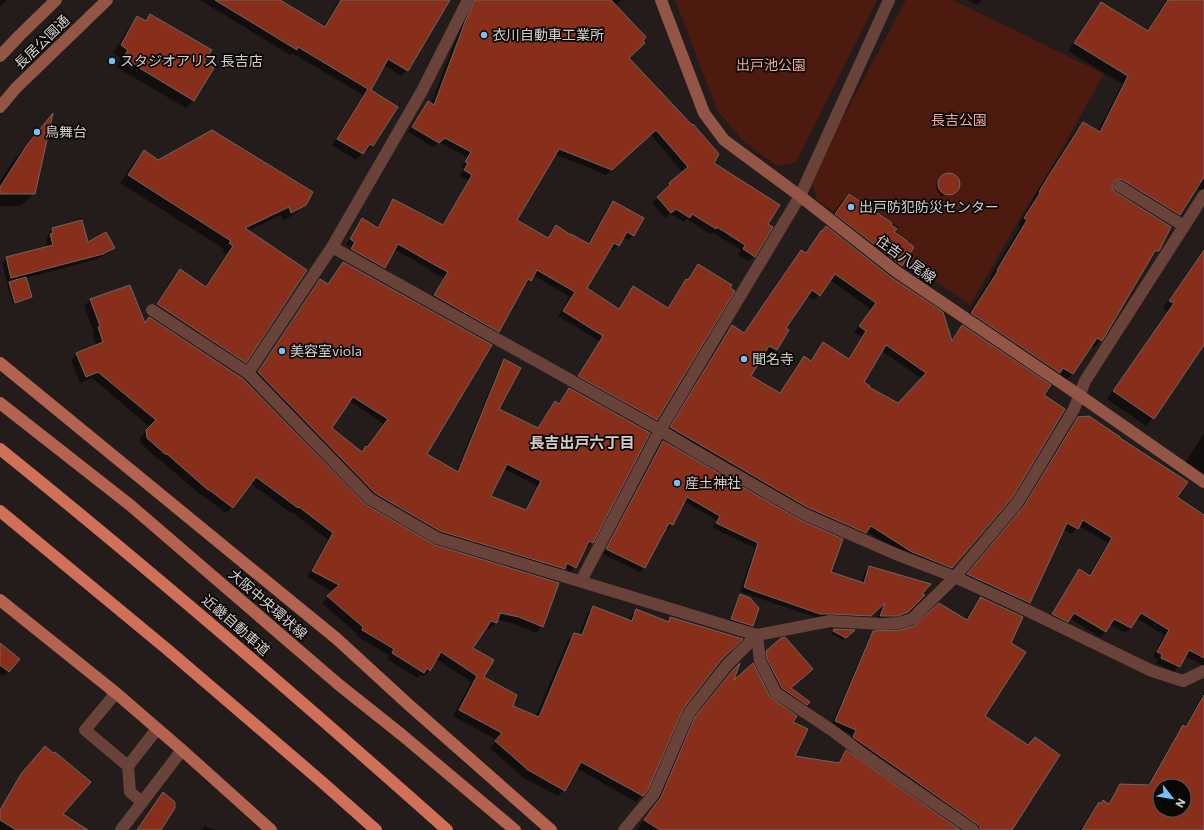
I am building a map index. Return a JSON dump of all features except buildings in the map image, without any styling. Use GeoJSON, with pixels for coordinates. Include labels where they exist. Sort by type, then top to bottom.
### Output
{"type":"FeatureCollection","features":[{"type":"Feature","properties":{"kind":"highway","name":"近畿自動車道"},"geometry":{"type":"LineString","coordinates":[[0,449],[203,617],[447,830]]}},
{"type":"Feature","properties":{"kind":"highway"},"geometry":{"type":"LineString","coordinates":[[0,511],[168,650],[376,830]]}},
{"type":"Feature","properties":{"kind":"main road","name":"長居公園通"},"geometry":{"type":"LineString","coordinates":[[0,56],[56,0]]}},
{"type":"Feature","properties":{"kind":"main road","name":"長居公園通"},"geometry":{"type":"LineString","coordinates":[[0,107],[16,88],[107,0]]}},
{"type":"Feature","properties":{"kind":"main road","name":"住吉八尾線"},"geometry":{"type":"LineString","coordinates":[[661,0],[704,113],[724,140],[800,196],[897,272],[1079,395],[1204,482]]}},
{"type":"Feature","properties":{"kind":"main road"},"geometry":{"type":"LineString","coordinates":[[0,363],[337,639],[409,705],[551,830]]}},
{"type":"Feature","properties":{"kind":"main road","name":"大阪中央環状線"},"geometry":{"type":"LineString","coordinates":[[0,403],[130,506],[338,684],[402,735],[514,830]]}},
{"type":"Feature","properties":{"kind":"main road"},"geometry":{"type":"LineString","coordinates":[[0,600],[116,693],[271,830]]}},
{"type":"Feature","properties":{"kind":"street"},"geometry":{"type":"LineString","coordinates":[[248,373],[332,247],[422,91],[468,0]]}},
{"type":"Feature","properties":{"kind":"street"},"geometry":{"type":"LineString","coordinates":[[581,581],[660,430],[800,196],[889,0]]}},
{"type":"Feature","properties":{"kind":"street"},"geometry":{"type":"LineString","coordinates":[[1119,186],[1184,226]]}},
{"type":"Feature","properties":{"kind":"street"},"geometry":{"type":"LineString","coordinates":[[152,310],[248,373],[370,499],[437,538],[757,635],[830,621],[881,624],[899,623],[912,619],[955,577],[1018,502],[1074,409],[1085,381],[1204,196]]}},
{"type":"Feature","properties":{"kind":"street"},"geometry":{"type":"LineString","coordinates":[[332,247],[660,430],[804,514],[898,555],[955,577],[1152,670],[1183,680],[1204,672]]}},
{"type":"Feature","properties":{"kind":"street"},"geometry":{"type":"LineString","coordinates":[[624,830],[654,794],[689,713],[727,665],[757,635]]}},
{"type":"Feature","properties":{"kind":"street"},"geometry":{"type":"LineString","coordinates":[[757,635],[760,662],[776,693],[833,730],[863,754],[973,830]]}},
{"type":"Feature","properties":{"kind":"street"},"geometry":{"type":"LineString","coordinates":[[116,693],[85,730],[128,766]]}},
{"type":"Feature","properties":{"kind":"street"},"geometry":{"type":"LineString","coordinates":[[142,802],[130,792],[128,766],[158,729]]}},
{"type":"Feature","properties":{"kind":"street"},"geometry":{"type":"LineString","coordinates":[[121,830],[182,750]]}},
{"type":"Feature","properties":{"kind":"green space","name":"出戸池公園"},"geometry":{"type":"Polygon","coordinates":[[[675,0],[877,0],[796,162],[777,166],[744,142],[717,110],[675,0]]]}},
{"type":"Feature","properties":{"kind":"green space","name":"長吉公園"},"geometry":{"type":"Polygon","coordinates":[[[906,0],[953,0],[1104,74],[1046,177],[1020,218],[970,305],[886,247],[899,227],[848,193],[835,212],[817,200],[811,177],[906,0]]]}},
{"type":"Feature","properties":{"kind":"place","name":"衣川自動車工業所"},"geometry":{"type":"Point","coordinates":[484,35]}},
{"type":"Feature","properties":{"kind":"place","name":"スタジオアリス 長吉店"},"geometry":{"type":"Point","coordinates":[112,61]}},
{"type":"Feature","properties":{"kind":"place","name":"鳥舞台"},"geometry":{"type":"Point","coordinates":[37,132]}},
{"type":"Feature","properties":{"kind":"place","name":"出戸防犯防災センター"},"geometry":{"type":"Point","coordinates":[851,207]}},
{"type":"Feature","properties":{"kind":"place","name":"美容室viola"},"geometry":{"type":"Point","coordinates":[282,351]}},
{"type":"Feature","properties":{"kind":"place","name":"聞名寺"},"geometry":{"type":"Point","coordinates":[744,359]}},
{"type":"Feature","properties":{"kind":"place","name":"産土神社"},"geometry":{"type":"Point","coordinates":[677,483]}},
{"type":"Feature","properties":{"kind":"district","name":"長吉出戸六丁目"},"geometry":{"type":"Point","coordinates":[582,443]}}]}
